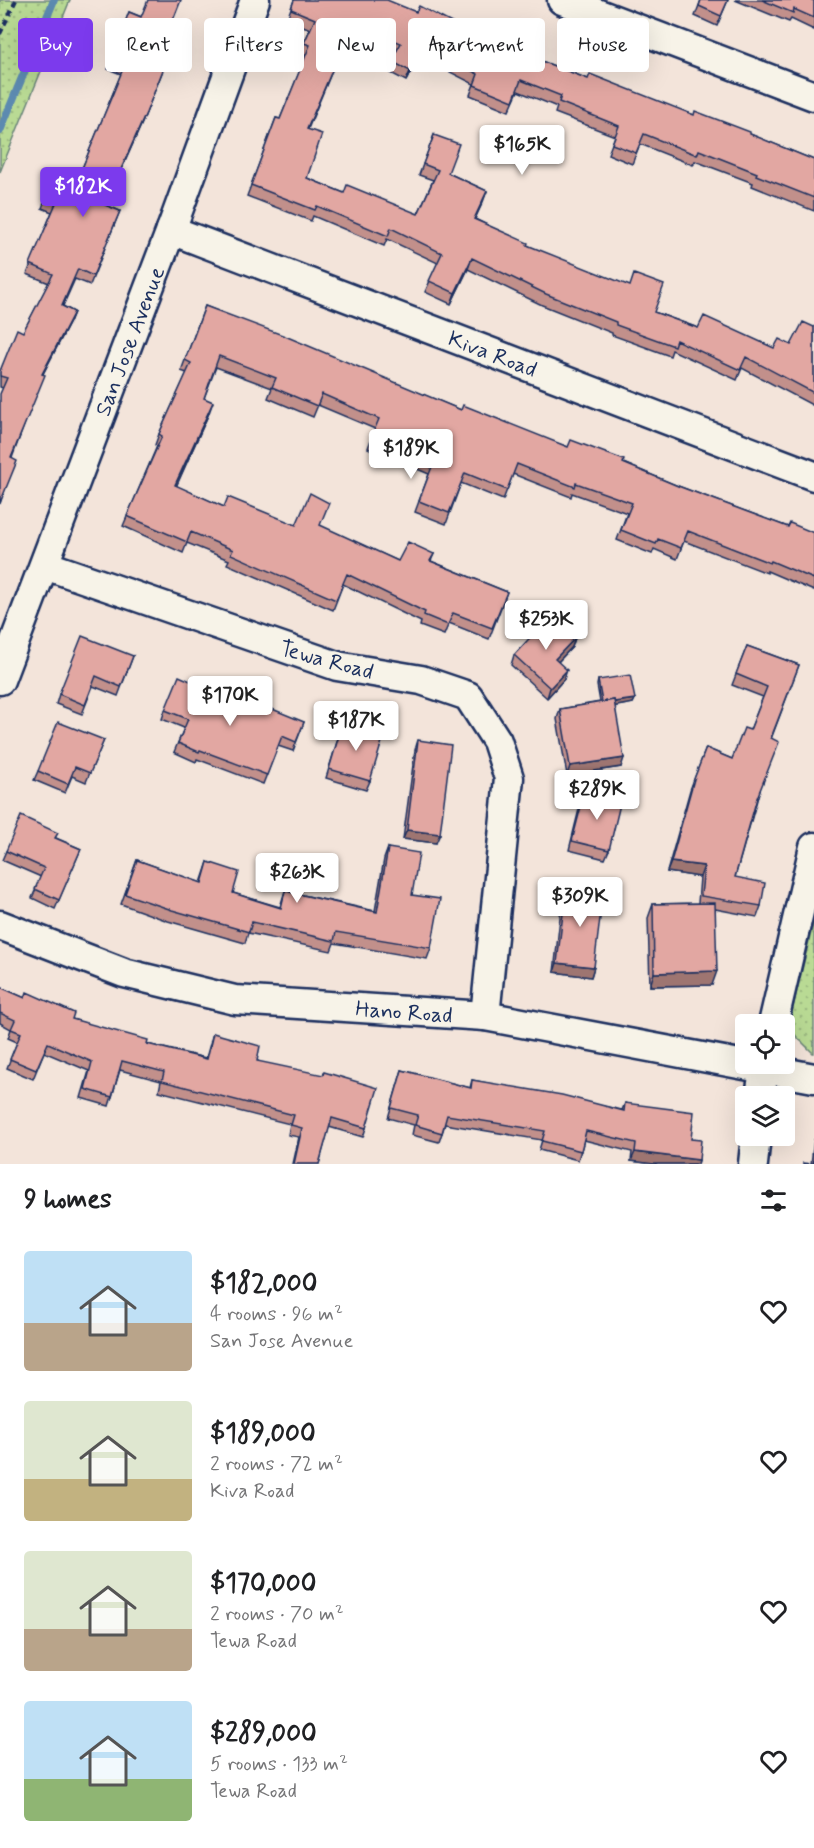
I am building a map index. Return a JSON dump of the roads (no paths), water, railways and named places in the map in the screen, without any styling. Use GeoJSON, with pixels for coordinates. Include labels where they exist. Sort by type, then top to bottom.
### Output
{"type":"FeatureCollection","features":[{"type":"Feature","properties":{"kind":"street","name":"San Jose Avenue"},"geometry":{"type":"LineString","coordinates":[[0,680],[171,230],[255,0]]}},
{"type":"Feature","properties":{"kind":"street"},"geometry":{"type":"LineString","coordinates":[[562,0],[814,96]]}},
{"type":"Feature","properties":{"kind":"street","name":"Kiva Road"},"geometry":{"type":"LineString","coordinates":[[171,230],[814,476]]}},
{"type":"Feature","properties":{"kind":"street","name":"Tewa Road"},"geometry":{"type":"LineString","coordinates":[[45,565],[337,666],[421,680],[468,696],[497,741],[509,778],[485,1016]]}},
{"type":"Feature","properties":{"kind":"street"},"geometry":{"type":"LineString","coordinates":[[775,1014],[814,847]]}},
{"type":"Feature","properties":{"kind":"street","name":"Hano Road"},"geometry":{"type":"LineString","coordinates":[[0,925],[124,973],[235,1000],[485,1016],[763,1077],[814,1078]]}},
{"type":"Feature","properties":{"kind":"street"},"geometry":{"type":"LineString","coordinates":[[753,1164],[755,1146]]}},
{"type":"Feature","properties":{"kind":"waterway"},"geometry":{"type":"LineString","coordinates":[[0,131],[54,0]]}}]}
